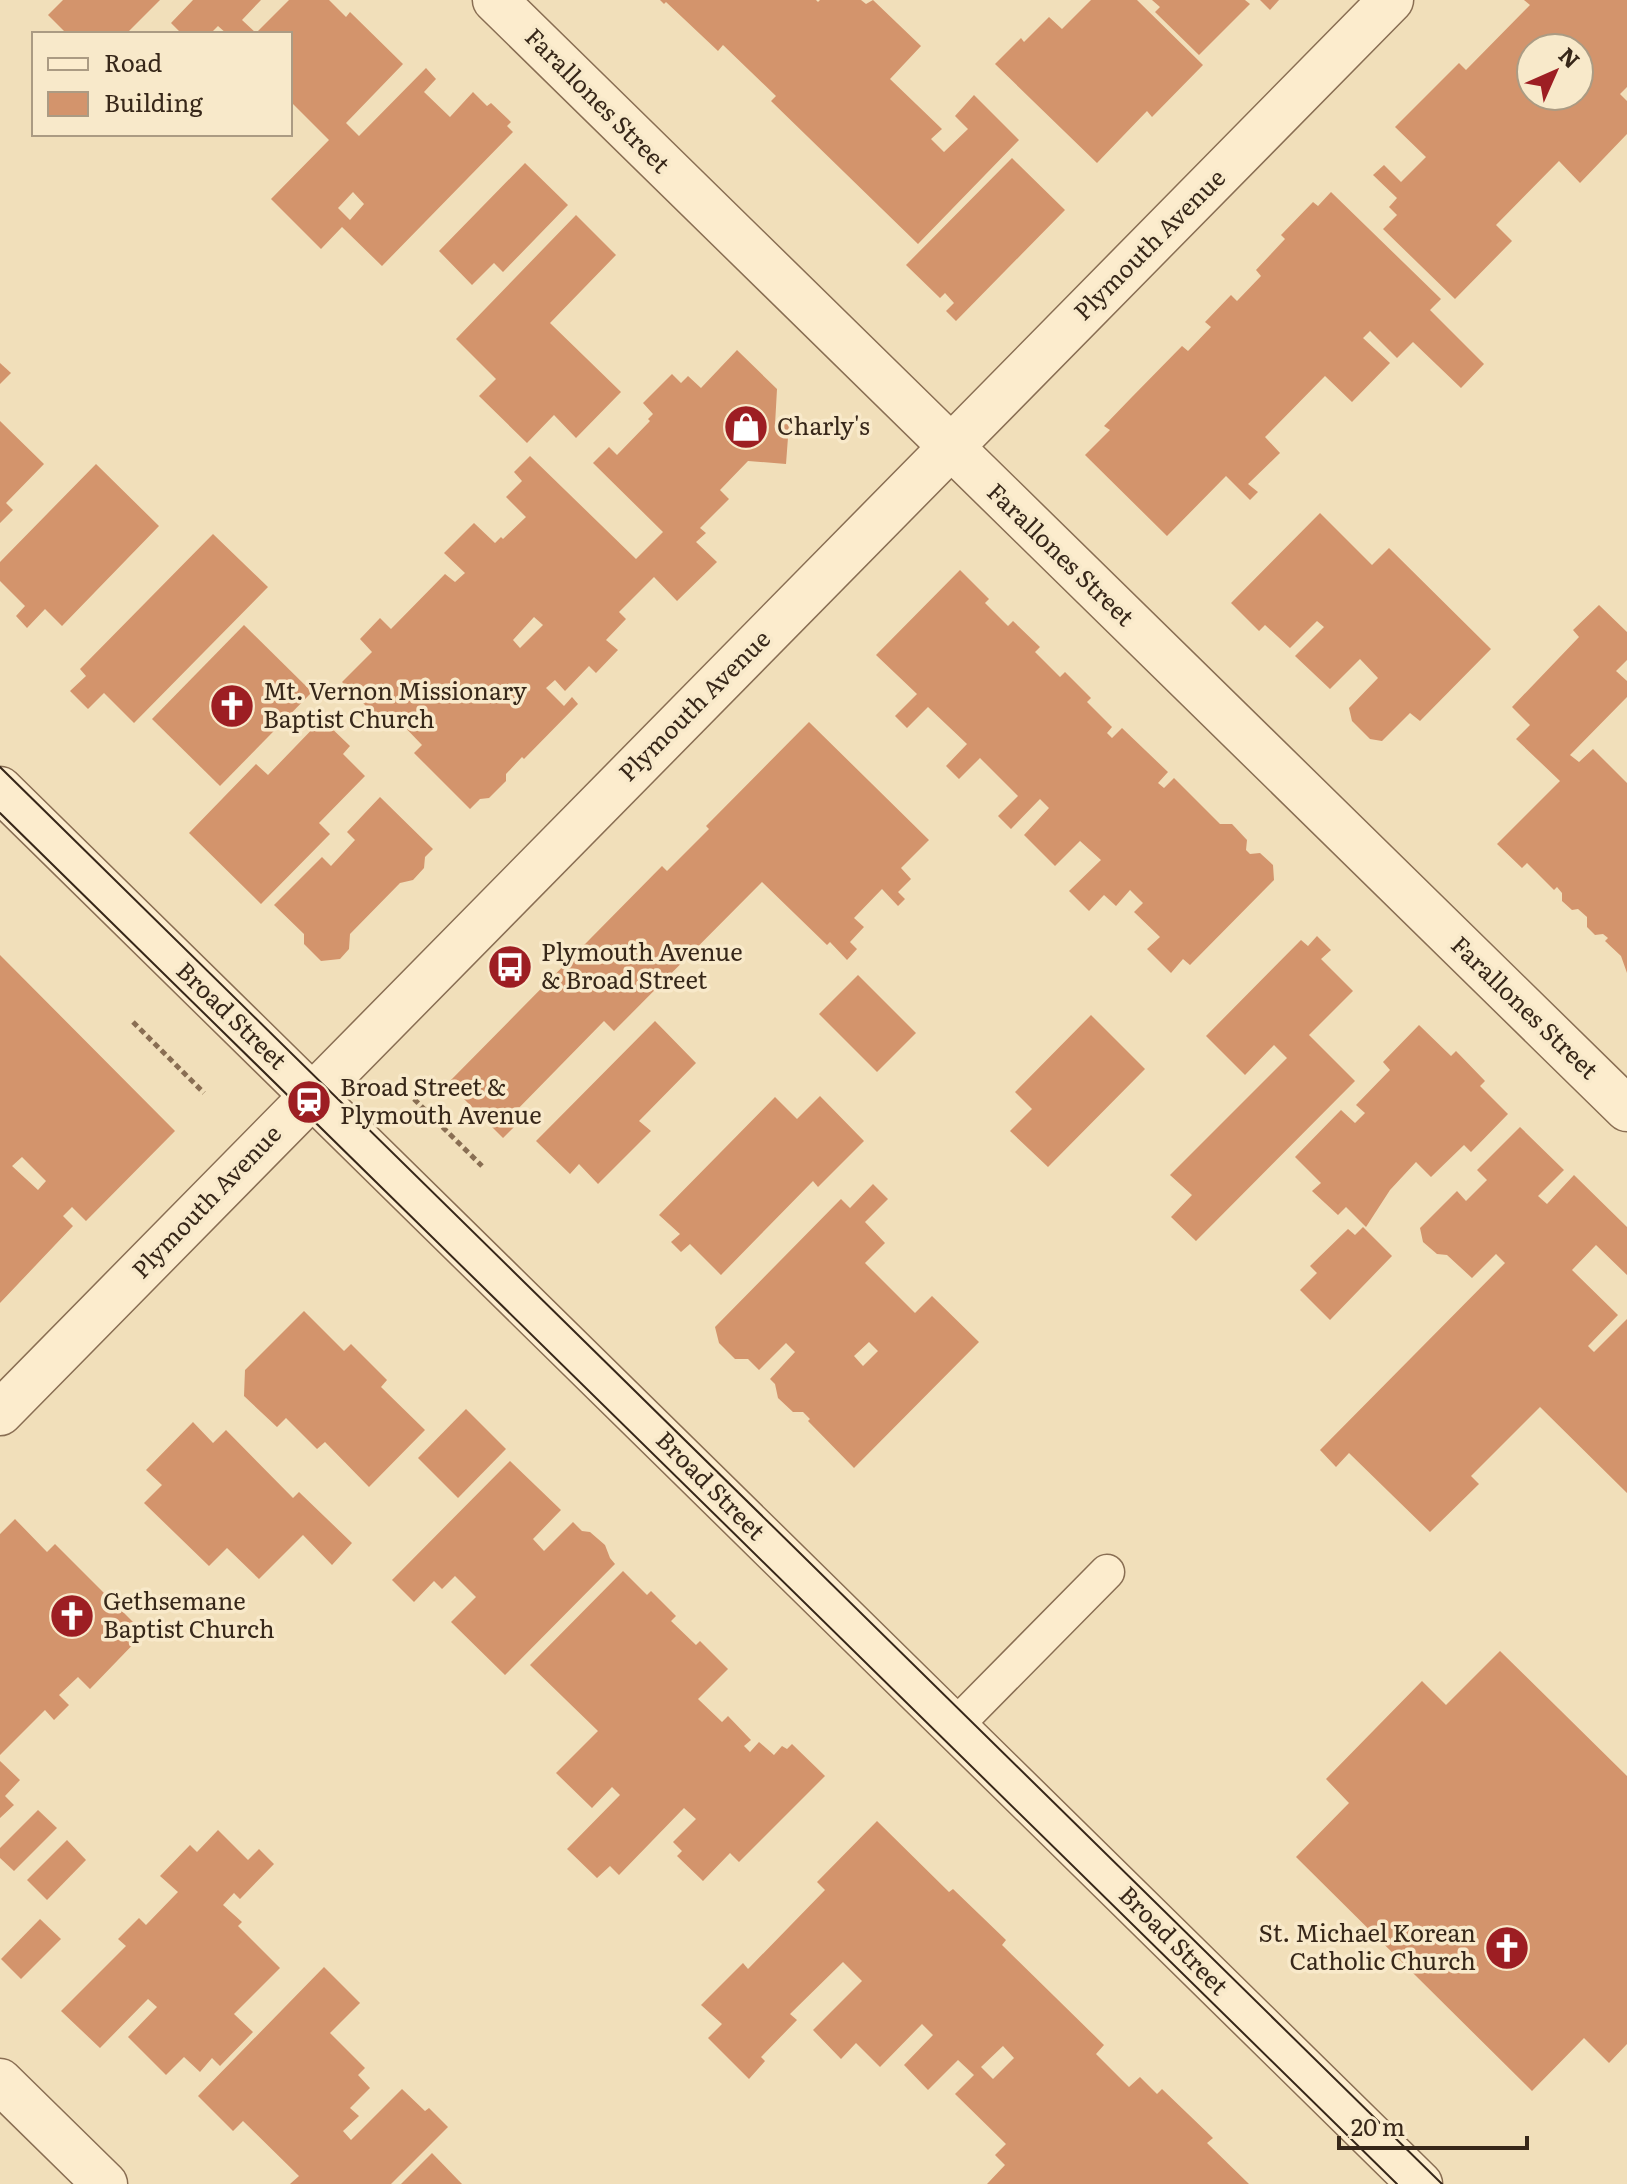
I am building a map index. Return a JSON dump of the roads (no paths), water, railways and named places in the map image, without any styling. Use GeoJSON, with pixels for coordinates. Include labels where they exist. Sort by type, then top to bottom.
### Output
{"type":"FeatureCollection","features":[{"type":"Feature","properties":{"kind":"street","name":"Farallones Street"},"geometry":{"type":"LineString","coordinates":[[495,0],[1627,1109]]}},
{"type":"Feature","properties":{"kind":"street","name":"Plymouth Avenue"},"geometry":{"type":"LineString","coordinates":[[0,1413],[1391,0]]}},
{"type":"Feature","properties":{"kind":"street","name":"Broad Street"},"geometry":{"type":"LineString","coordinates":[[0,789],[1420,2184]]}},
{"type":"Feature","properties":{"kind":"street"},"geometry":{"type":"LineString","coordinates":[[0,2081],[105,2184]]}},
{"type":"Feature","properties":{"kind":"lane"},"geometry":{"type":"LineString","coordinates":[[954,1727],[1107,1572]]}},
{"type":"Feature","properties":{"kind":"tram line"},"geometry":{"type":"LineString","coordinates":[[0,767],[1442,2184]]}},
{"type":"Feature","properties":{"kind":"tram line"},"geometry":{"type":"LineString","coordinates":[[0,813],[1397,2184]]}},
{"type":"Feature","properties":{"kind":"place","name":"Charly's"},"geometry":{"type":"Point","coordinates":[746,427]}},
{"type":"Feature","properties":{"kind":"place","name":"Mt. Vernon Missionary Baptist Church"},"geometry":{"type":"Point","coordinates":[232,706]}},
{"type":"Feature","properties":{"kind":"place","name":"Plymouth Avenue & Broad Street"},"geometry":{"type":"Point","coordinates":[510,967]}},
{"type":"Feature","properties":{"kind":"place","name":"Broad Street & Plymouth Avenue"},"geometry":{"type":"Point","coordinates":[309,1102]}},
{"type":"Feature","properties":{"kind":"place","name":"Gethsemane Baptist Church"},"geometry":{"type":"Point","coordinates":[72,1616]}},
{"type":"Feature","properties":{"kind":"place","name":"St. Michael Korean Catholic Church"},"geometry":{"type":"Point","coordinates":[1507,1948]}}]}
